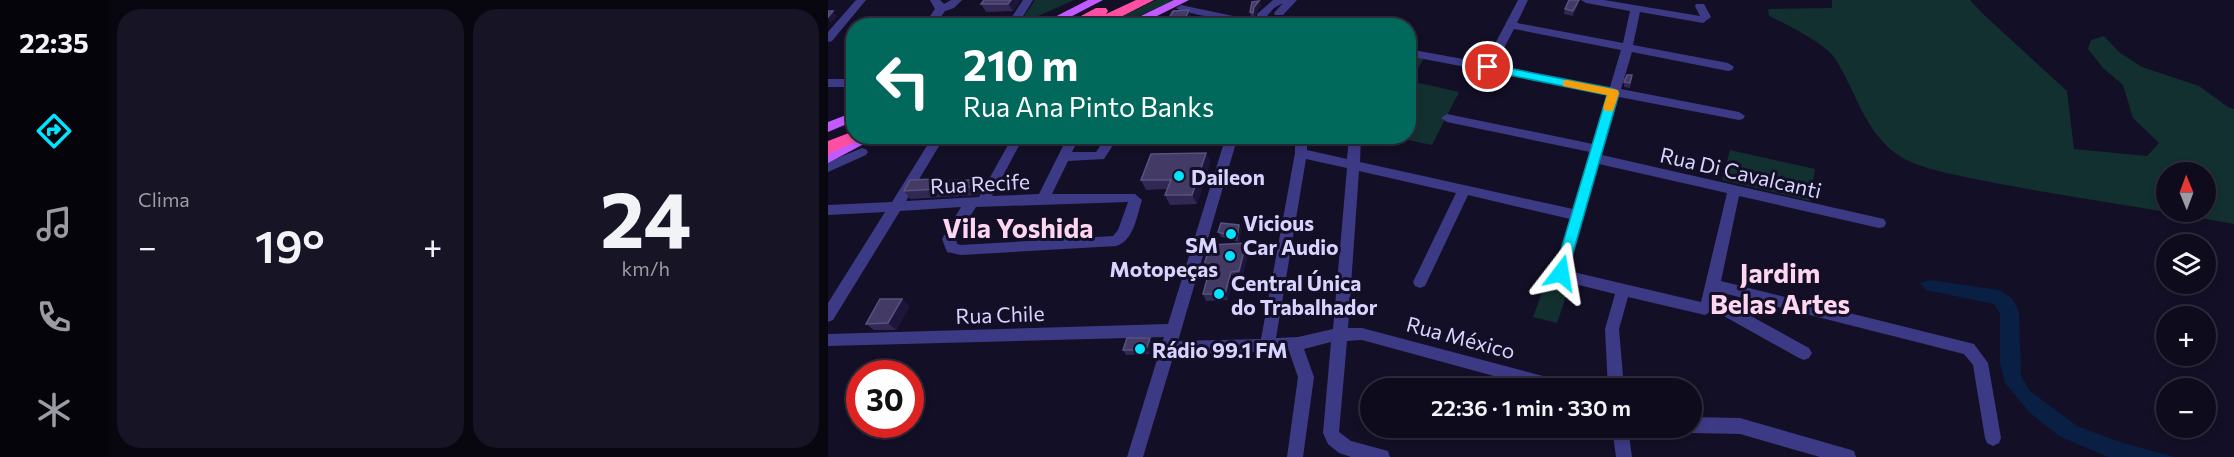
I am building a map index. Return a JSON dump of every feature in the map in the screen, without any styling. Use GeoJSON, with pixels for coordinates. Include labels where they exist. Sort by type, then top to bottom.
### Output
{"type":"FeatureCollection","features":[{"type":"Feature","properties":{"kind":"highway"},"geometry":{"type":"LineString","coordinates":[[1086,18],[1124,0]]}},
{"type":"Feature","properties":{"kind":"highway"},"geometry":{"type":"LineString","coordinates":[[1108,18],[1147,0]]}},
{"type":"Feature","properties":{"kind":"highway"},"geometry":{"type":"LineString","coordinates":[[828,148],[839,132]]}},
{"type":"Feature","properties":{"kind":"main road"},"geometry":{"type":"LineString","coordinates":[[1060,18],[1097,0]]}},
{"type":"Feature","properties":{"kind":"main road"},"geometry":{"type":"LineString","coordinates":[[1143,18],[1183,3]]}},
{"type":"Feature","properties":{"kind":"main road"},"geometry":{"type":"LineString","coordinates":[[828,158],[857,144]]}},
{"type":"Feature","properties":{"kind":"street"},"geometry":{"type":"LineString","coordinates":[[828,39],[861,0]]}},
{"type":"Feature","properties":{"kind":"street"},"geometry":{"type":"LineString","coordinates":[[932,18],[939,4],[949,6],[957,0]]}},
{"type":"Feature","properties":{"kind":"street"},"geometry":{"type":"LineString","coordinates":[[1016,18],[1028,0]]}},
{"type":"Feature","properties":{"kind":"street"},"geometry":{"type":"LineString","coordinates":[[1261,18],[1266,0]]}},
{"type":"Feature","properties":{"kind":"street"},"geometry":{"type":"LineString","coordinates":[[1262,18],[1270,6],[1281,0]]}},
{"type":"Feature","properties":{"kind":"street"},"geometry":{"type":"LineString","coordinates":[[1279,18],[1281,0]]}},
{"type":"Feature","properties":{"kind":"street"},"geometry":{"type":"LineString","coordinates":[[1281,18],[1292,0]]}},
{"type":"Feature","properties":{"kind":"street"},"geometry":{"type":"LineString","coordinates":[[1488,67],[1523,0]]}},
{"type":"Feature","properties":{"kind":"street"},"geometry":{"type":"LineString","coordinates":[[1587,0],[1703,20],[1706,17],[1700,6]]}},
{"type":"Feature","properties":{"kind":"street"},"geometry":{"type":"LineString","coordinates":[[1183,3],[1203,13],[1239,18]]}},
{"type":"Feature","properties":{"kind":"street"},"geometry":{"type":"LineString","coordinates":[[1636,9],[1627,49],[1560,270],[1568,277],[1705,305],[1804,353]]}},
{"type":"Feature","properties":{"kind":"street"},"geometry":{"type":"LineString","coordinates":[[1201,18],[1203,13]]}},
{"type":"Feature","properties":{"kind":"street"},"geometry":{"type":"LineString","coordinates":[[1511,25],[1728,67]]}},
{"type":"Feature","properties":{"kind":"street"},"geometry":{"type":"LineString","coordinates":[[1416,54],[1739,116]]}},
{"type":"Feature","properties":{"kind":"street"},"geometry":{"type":"LineString","coordinates":[[828,83],[846,83]]}},
{"type":"Feature","properties":{"kind":"street","name":"Rua Di Cavalcanti"},"geometry":{"type":"LineString","coordinates":[[1447,118],[1734,190],[1879,223]]}},
{"type":"Feature","properties":{"kind":"street"},"geometry":{"type":"LineString","coordinates":[[828,316],[934,144]]}},
{"type":"Feature","properties":{"kind":"street"},"geometry":{"type":"LineString","coordinates":[[976,203],[1013,144]]}},
{"type":"Feature","properties":{"kind":"street"},"geometry":{"type":"LineString","coordinates":[[1135,457],[1230,144]]}},
{"type":"Feature","properties":{"kind":"street"},"geometry":{"type":"LineString","coordinates":[[1267,345],[1301,144]]}},
{"type":"Feature","properties":{"kind":"street"},"geometry":{"type":"LineString","coordinates":[[1354,144],[1348,255],[1339,335],[1332,436],[1339,444],[1382,457]]}},
{"type":"Feature","properties":{"kind":"street"},"geometry":{"type":"LineString","coordinates":[[828,167],[862,152]]}},
{"type":"Feature","properties":{"kind":"street"},"geometry":{"type":"LineString","coordinates":[[1301,153],[1577,215]]}},
{"type":"Feature","properties":{"kind":"street"},"geometry":{"type":"LineString","coordinates":[[1042,200],[1064,157]]}},
{"type":"Feature","properties":{"kind":"street"},"geometry":{"type":"LineString","coordinates":[[1420,282],[1464,189]]}},
{"type":"Feature","properties":{"kind":"street"},"geometry":{"type":"LineString","coordinates":[[1705,305],[1714,285],[1734,190]]}},
{"type":"Feature","properties":{"kind":"street","name":"Rua Recife"},"geometry":{"type":"LineString","coordinates":[[828,210],[896,207],[976,203],[1042,200],[1134,199],[1124,233],[1116,241],[961,250],[952,248],[949,245],[949,239],[976,203]]}},
{"type":"Feature","properties":{"kind":"street"},"geometry":{"type":"LineString","coordinates":[[1714,285],[1969,349],[1980,363],[1994,438]]}},
{"type":"Feature","properties":{"kind":"street"},"geometry":{"type":"LineString","coordinates":[[1615,378],[1612,328],[1623,290]]}},
{"type":"Feature","properties":{"kind":"street","name":"Rua Chile"},"geometry":{"type":"LineString","coordinates":[[828,340],[1172,330]]}},
{"type":"Feature","properties":{"kind":"street","name":"Rua México"},"geometry":{"type":"LineString","coordinates":[[1167,348],[1294,344],[1339,335],[1373,336],[1526,378]]}},
{"type":"Feature","properties":{"kind":"street"},"geometry":{"type":"LineString","coordinates":[[1294,344],[1306,377],[1295,457]]}},
{"type":"Feature","properties":{"kind":"street"},"geometry":{"type":"LineString","coordinates":[[1702,425],[1740,426],[1848,457]]}},
{"type":"Feature","properties":{"kind":"street"},"geometry":{"type":"LineString","coordinates":[[1621,438],[1624,457]]}},
{"type":"Feature","properties":{"kind":"green space"},"geometry":{"type":"Polygon","coordinates":[[[1035,0],[1074,0],[1034,18],[1023,18],[1035,0]]]}},
{"type":"Feature","properties":{"kind":"green space"},"geometry":{"type":"Polygon","coordinates":[[[1156,0],[1175,0],[1134,18],[1119,18],[1156,0]]]}},
{"type":"Feature","properties":{"kind":"green space"},"geometry":{"type":"Polygon","coordinates":[[[1832,0],[1970,0],[2067,91],[2074,149],[2147,156],[2159,143],[2133,118],[2123,85],[2103,68],[2088,49],[2091,40],[2104,36],[2120,53],[2142,67],[2199,86],[2234,109],[2234,224],[2216,221],[2216,162],[2156,162],[2156,210],[1971,178],[1916,164],[1895,153],[1875,132],[1834,57],[1804,34],[1769,16],[1768,9],[1832,8],[1832,0]]]}},
{"type":"Feature","properties":{"kind":"green space"},"geometry":{"type":"Polygon","coordinates":[[[1416,55],[1425,57],[1416,71],[1416,55]]]}},
{"type":"Feature","properties":{"kind":"green space"},"geometry":{"type":"Polygon","coordinates":[[[1416,82],[1459,92],[1432,145],[1416,142],[1416,82]]]}},
{"type":"Feature","properties":{"kind":"green space"},"geometry":{"type":"Polygon","coordinates":[[[1730,150],[1815,169],[1810,201],[1722,180],[1730,150]]]}},
{"type":"Feature","properties":{"kind":"green space"},"geometry":{"type":"Polygon","coordinates":[[[1547,279],[1570,285],[1557,323],[1533,317],[1547,279]]]}},
{"type":"Feature","properties":{"kind":"water"},"geometry":{"type":"Polygon","coordinates":[[[1930,280],[1999,290],[2012,298],[2019,312],[2021,376],[2030,391],[2077,426],[2117,441],[2174,457],[2108,457],[2059,436],[2030,413],[2005,383],[2000,362],[2000,314],[1994,304],[1926,290],[1920,283],[1930,280]]]}},
{"type":"Feature","properties":{"kind":"building"},"geometry":{"type":"Polygon","coordinates":[[[984,0],[1011,0],[1008,4],[981,4],[984,0]]]}},
{"type":"Feature","properties":{"kind":"building"},"geometry":{"type":"Polygon","coordinates":[[[1569,0],[1579,0],[1573,11],[1565,9],[1569,0]]]}},
{"type":"Feature","properties":{"kind":"building"},"geometry":{"type":"Polygon","coordinates":[[[1259,1],[1253,13],[1250,12],[1252,2],[1259,1]]]}},
{"type":"Feature","properties":{"kind":"building"},"geometry":{"type":"Polygon","coordinates":[[[1189,10],[1185,18],[1169,18],[1173,11],[1189,10]]]}},
{"type":"Feature","properties":{"kind":"building"},"geometry":{"type":"Polygon","coordinates":[[[1627,75],[1632,75],[1630,83],[1624,82],[1627,75]]]}},
{"type":"Feature","properties":{"kind":"building"},"geometry":{"type":"Polygon","coordinates":[[[1206,153],[1192,195],[1165,195],[1171,180],[1141,180],[1151,154],[1206,153]]]}},
{"type":"Feature","properties":{"kind":"building"},"geometry":{"type":"Polygon","coordinates":[[[935,179],[934,181],[976,180],[972,187],[904,191],[910,180],[935,179]]]}},
{"type":"Feature","properties":{"kind":"building"},"geometry":{"type":"Polygon","coordinates":[[[1221,223],[1239,225],[1237,238],[1218,232],[1221,223]]]}},
{"type":"Feature","properties":{"kind":"building"},"geometry":{"type":"Polygon","coordinates":[[[1246,243],[1239,271],[1231,272],[1225,294],[1203,294],[1209,272],[1202,272],[1210,245],[1246,243]]]}},
{"type":"Feature","properties":{"kind":"building"},"geometry":{"type":"Polygon","coordinates":[[[880,299],[902,299],[888,323],[866,324],[880,299]]]}},
{"type":"Feature","properties":{"kind":"building"},"geometry":{"type":"Polygon","coordinates":[[[1127,338],[1150,338],[1146,350],[1123,350],[1127,338]]]}},
{"type":"Feature","properties":{"kind":"slow traffic"},"geometry":{"type":"LineString","coordinates":[[1567,83],[1614,93],[1609,108]]}},
{"type":"Feature","properties":{"kind":"place","name":"Daileon"},"geometry":{"type":"Point","coordinates":[1179,176]}},
{"type":"Feature","properties":{"kind":"place","name":"Vicious Car Audio"},"geometry":{"type":"Point","coordinates":[1231,234]}},
{"type":"Feature","properties":{"kind":"place","name":"SM Motopeças"},"geometry":{"type":"Point","coordinates":[1230,256]}},
{"type":"Feature","properties":{"kind":"place","name":"Central Única do Trabalhador"},"geometry":{"type":"Point","coordinates":[1219,294]}},
{"type":"Feature","properties":{"kind":"place","name":"Rádio 99.1 FM"},"geometry":{"type":"Point","coordinates":[1140,349]}},
{"type":"Feature","properties":{"kind":"district","name":"Vila Yoshida"},"geometry":{"type":"Point","coordinates":[1018,227]}},
{"type":"Feature","properties":{"kind":"district","name":"Jardim Belas Artes"},"geometry":{"type":"Point","coordinates":[1780,288]}},
{"type":"Feature","properties":{"kind":"route"},"geometry":{"type":"LineString","coordinates":[[1488,67],[1614,93],[1560,270],[1561,273]]}}]}
